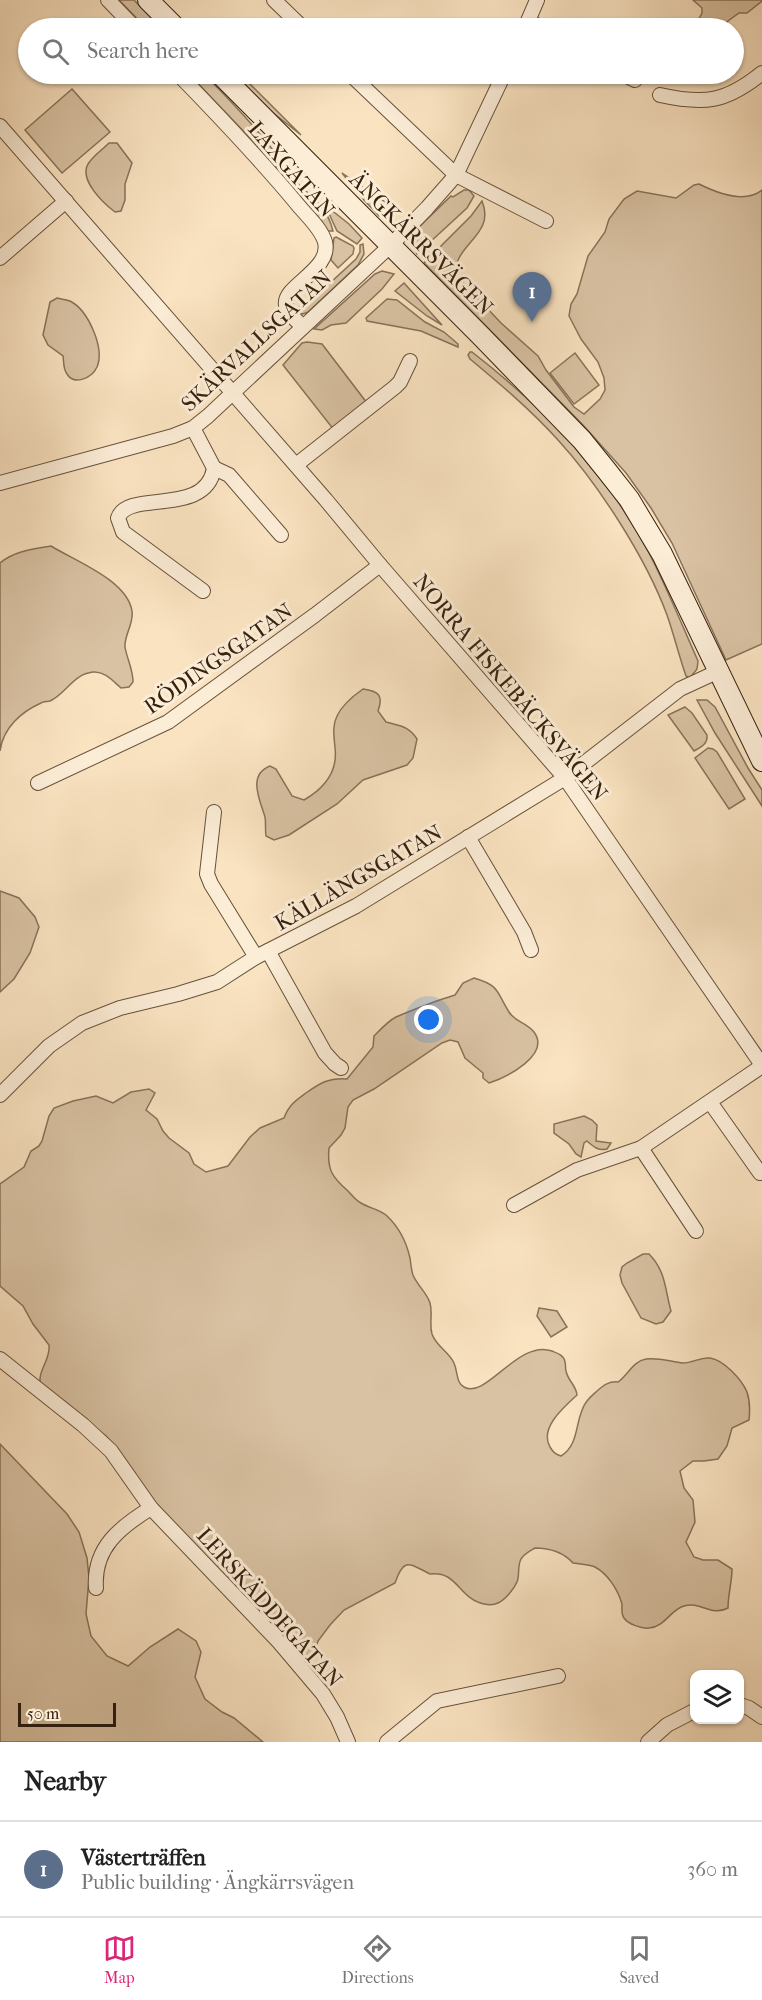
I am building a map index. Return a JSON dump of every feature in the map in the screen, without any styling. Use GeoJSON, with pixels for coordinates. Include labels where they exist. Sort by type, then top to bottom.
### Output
{"type":"FeatureCollection","features":[{"type":"Feature","properties":{"kind":"street"},"geometry":{"type":"LineString","coordinates":[[108,0],[125,18]]}},
{"type":"Feature","properties":{"kind":"street"},"geometry":{"type":"LineString","coordinates":[[148,0],[166,18]]}},
{"type":"Feature","properties":{"kind":"street"},"geometry":{"type":"LineString","coordinates":[[274,0],[293,18]]}},
{"type":"Feature","properties":{"kind":"street"},"geometry":{"type":"LineString","coordinates":[[529,18],[537,0]]}},
{"type":"Feature","properties":{"kind":"street"},"geometry":{"type":"LineString","coordinates":[[660,95],[694,101],[717,99],[742,87],[762,73]]}},
{"type":"Feature","properties":{"kind":"street","name":"LAXGATAN"},"geometry":{"type":"LineString","coordinates":[[187,84],[273,175],[324,238],[325,251],[320,263],[286,300],[290,314],[302,326]]}},
{"type":"Feature","properties":{"kind":"street","name":"ÄNGKÄRRSVÄGEN"},"geometry":{"type":"LineString","coordinates":[[230,84],[582,440],[607,471],[647,527],[676,581],[762,761]]}},
{"type":"Feature","properties":{"kind":"street"},"geometry":{"type":"LineString","coordinates":[[360,84],[456,175],[546,221]]}},
{"type":"Feature","properties":{"kind":"street","name":"SKÄRVALLSGATAN"},"geometry":{"type":"LineString","coordinates":[[0,483],[173,436],[193,428],[391,245],[427,208],[456,175],[499,84]]}},
{"type":"Feature","properties":{"kind":"street","name":"NORRA FISKEBÄCKSVÄGEN"},"geometry":{"type":"LineString","coordinates":[[0,126],[565,778],[762,1066]]}},
{"type":"Feature","properties":{"kind":"street"},"geometry":{"type":"LineString","coordinates":[[0,258],[66,201]]}},
{"type":"Feature","properties":{"kind":"street"},"geometry":{"type":"LineString","coordinates":[[296,465],[400,382],[410,361]]}},
{"type":"Feature","properties":{"kind":"street"},"geometry":{"type":"LineString","coordinates":[[193,428],[214,468],[229,475],[281,535]]}},
{"type":"Feature","properties":{"kind":"street"},"geometry":{"type":"LineString","coordinates":[[203,591],[123,532],[118,518],[119,513],[134,506],[194,495],[210,481],[214,468]]}},
{"type":"Feature","properties":{"kind":"street","name":"RÖDINGSGATAN"},"geometry":{"type":"LineString","coordinates":[[38,783],[169,722],[380,565]]}},
{"type":"Feature","properties":{"kind":"street","name":"KÄLLÄNGSGATAN"},"geometry":{"type":"LineString","coordinates":[[1,1091],[49,1046],[82,1023],[120,1008],[206,986],[262,954],[356,906],[565,778],[680,689],[719,671]]}},
{"type":"Feature","properties":{"kind":"street","name":"KÄLLÄNGSGATAN"},"geometry":{"type":"LineString","coordinates":[[214,812],[207,874],[211,884],[262,954],[325,1053],[341,1068]]}},
{"type":"Feature","properties":{"kind":"street","name":"KÄLLÄNGSGATAN"},"geometry":{"type":"LineString","coordinates":[[468,837],[524,932],[531,950]]}},
{"type":"Feature","properties":{"kind":"street"},"geometry":{"type":"LineString","coordinates":[[514,1205],[577,1170],[641,1148],[762,1066]]}},
{"type":"Feature","properties":{"kind":"street"},"geometry":{"type":"LineString","coordinates":[[710,1102],[760,1173]]}},
{"type":"Feature","properties":{"kind":"street"},"geometry":{"type":"LineString","coordinates":[[641,1148],[696,1231]]}},
{"type":"Feature","properties":{"kind":"street","name":"LERSKÄDDEGATAN"},"geometry":{"type":"LineString","coordinates":[[0,1359],[100,1439],[151,1508],[279,1642],[319,1689],[337,1717],[348,1742]]}},
{"type":"Feature","properties":{"kind":"street"},"geometry":{"type":"LineString","coordinates":[[96,1588],[96,1567],[113,1536],[122,1526],[151,1508]]}},
{"type":"Feature","properties":{"kind":"street"},"geometry":{"type":"LineString","coordinates":[[387,1742],[437,1701],[558,1676]]}},
{"type":"Feature","properties":{"kind":"street"},"geometry":{"type":"LineString","coordinates":[[744,1706],[762,1717]]}},
{"type":"Feature","properties":{"kind":"street"},"geometry":{"type":"LineString","coordinates":[[648,1742],[667,1725],[690,1713]]}},
{"type":"Feature","properties":{"kind":"shaded area"},"geometry":{"type":"Polygon","coordinates":[[[119,0],[134,0],[151,18],[136,18],[119,0]]]}},
{"type":"Feature","properties":{"kind":"shaded area"},"geometry":{"type":"Polygon","coordinates":[[[693,0],[762,0],[747,13],[739,13],[732,18],[699,18],[702,8],[693,0]]]}},
{"type":"Feature","properties":{"kind":"shaded area"},"geometry":{"type":"Polygon","coordinates":[[[199,84],[214,84],[240,111],[273,150],[285,171],[320,205],[333,231],[328,231],[272,161],[199,84]]]}},
{"type":"Feature","properties":{"kind":"shaded area"},"geometry":{"type":"Polygon","coordinates":[[[241,84],[250,84],[301,135],[241,84]]]}},
{"type":"Feature","properties":{"kind":"shaded area"},"geometry":{"type":"Polygon","coordinates":[[[72,89],[110,132],[62,173],[25,130],[72,89]]]}},
{"type":"Feature","properties":{"kind":"shaded area"},"geometry":{"type":"Polygon","coordinates":[[[109,143],[117,143],[132,163],[125,184],[125,200],[121,211],[115,212],[104,203],[89,184],[86,170],[90,161],[109,143]]]}},
{"type":"Feature","properties":{"kind":"shaded area"},"geometry":{"type":"Polygon","coordinates":[[[342,173],[385,202],[387,208],[379,216],[342,173]]]}},
{"type":"Feature","properties":{"kind":"shaded area"},"geometry":{"type":"Polygon","coordinates":[[[699,184],[722,194],[739,197],[762,190],[762,644],[726,660],[672,543],[626,473],[583,425],[424,263],[471,216],[482,201],[485,213],[484,222],[480,231],[461,254],[455,274],[501,323],[538,356],[574,407],[584,414],[600,399],[605,390],[604,378],[598,362],[581,339],[569,316],[588,256],[605,232],[609,219],[624,199],[637,191],[676,198],[699,184]]]}},
{"type":"Feature","properties":{"kind":"shaded area"},"geometry":{"type":"Polygon","coordinates":[[[469,190],[474,196],[467,208],[417,254],[412,242],[414,232],[451,196],[469,190]]]}},
{"type":"Feature","properties":{"kind":"shaded area"},"geometry":{"type":"Polygon","coordinates":[[[325,205],[362,238],[357,244],[337,231],[325,205]]]}},
{"type":"Feature","properties":{"kind":"shaded area"},"geometry":{"type":"Polygon","coordinates":[[[336,237],[354,248],[353,254],[338,268],[331,260],[336,237]]]}},
{"type":"Feature","properties":{"kind":"shaded area"},"geometry":{"type":"Polygon","coordinates":[[[363,244],[364,254],[358,265],[308,312],[303,314],[295,312],[299,307],[305,306],[356,259],[360,252],[360,245],[363,244]]]}},
{"type":"Feature","properties":{"kind":"shaded area"},"geometry":{"type":"Polygon","coordinates":[[[382,271],[394,274],[382,289],[346,323],[331,325],[322,330],[314,329],[375,274],[382,271]]]}},
{"type":"Feature","properties":{"kind":"shaded area"},"geometry":{"type":"Polygon","coordinates":[[[404,283],[442,325],[395,291],[404,283]]]}},
{"type":"Feature","properties":{"kind":"shaded area"},"geometry":{"type":"Polygon","coordinates":[[[57,298],[70,301],[83,312],[97,340],[99,359],[97,367],[83,379],[70,378],[65,370],[63,356],[48,345],[43,335],[50,302],[57,298]]]}},
{"type":"Feature","properties":{"kind":"shaded area"},"geometry":{"type":"Polygon","coordinates":[[[387,299],[397,300],[425,322],[444,332],[458,344],[458,347],[421,331],[367,321],[366,318],[387,299]]]}},
{"type":"Feature","properties":{"kind":"shaded area"},"geometry":{"type":"Polygon","coordinates":[[[302,343],[322,344],[367,403],[334,430],[283,365],[302,343]]]}},
{"type":"Feature","properties":{"kind":"shaded area"},"geometry":{"type":"Polygon","coordinates":[[[470,352],[524,395],[548,419],[571,443],[614,496],[649,553],[698,661],[697,669],[690,678],[686,676],[658,593],[634,546],[605,500],[558,440],[526,408],[470,359],[468,355],[470,352]]]}},
{"type":"Feature","properties":{"kind":"shaded area"},"geometry":{"type":"Polygon","coordinates":[[[575,353],[599,385],[574,404],[550,373],[575,353]]]}},
{"type":"Feature","properties":{"kind":"shaded area"},"geometry":{"type":"Polygon","coordinates":[[[51,546],[99,572],[121,590],[128,600],[132,616],[125,647],[133,682],[129,687],[121,688],[101,673],[93,672],[80,676],[56,698],[43,702],[20,716],[5,735],[0,751],[0,563],[18,553],[51,546]]]}},
{"type":"Feature","properties":{"kind":"shaded area"},"geometry":{"type":"Polygon","coordinates":[[[363,689],[373,691],[378,695],[380,701],[378,711],[386,722],[404,727],[411,731],[417,739],[413,758],[407,765],[363,780],[337,804],[289,835],[274,840],[266,836],[265,817],[257,788],[259,775],[270,766],[276,769],[292,796],[304,800],[317,791],[328,779],[334,765],[335,720],[348,701],[363,689]]]}},
{"type":"Feature","properties":{"kind":"shaded area"},"geometry":{"type":"Polygon","coordinates":[[[697,700],[707,700],[715,707],[762,790],[762,806],[715,733],[697,700]]]}},
{"type":"Feature","properties":{"kind":"shaded area"},"geometry":{"type":"Polygon","coordinates":[[[685,707],[707,735],[705,743],[694,751],[668,715],[685,707]]]}},
{"type":"Feature","properties":{"kind":"shaded area"},"geometry":{"type":"Polygon","coordinates":[[[708,748],[717,752],[745,799],[729,809],[695,758],[708,748]]]}},
{"type":"Feature","properties":{"kind":"shaded area"},"geometry":{"type":"Polygon","coordinates":[[[0,891],[19,898],[35,917],[39,927],[30,953],[14,979],[0,992],[0,891]]]}},
{"type":"Feature","properties":{"kind":"shaded area"},"geometry":{"type":"Polygon","coordinates":[[[474,978],[494,987],[511,1015],[534,1032],[538,1041],[537,1049],[532,1057],[516,1070],[489,1083],[483,1078],[483,1073],[465,1058],[458,1042],[450,1040],[442,1043],[374,1089],[353,1100],[348,1107],[345,1128],[329,1148],[330,1168],[338,1181],[357,1200],[380,1211],[395,1224],[408,1251],[413,1275],[430,1303],[432,1334],[436,1342],[452,1359],[461,1385],[473,1389],[482,1385],[527,1353],[539,1350],[552,1351],[563,1358],[567,1374],[577,1395],[550,1425],[547,1440],[553,1452],[561,1456],[572,1445],[580,1415],[588,1400],[604,1385],[618,1382],[641,1360],[655,1359],[683,1363],[710,1358],[727,1366],[737,1376],[748,1395],[749,1420],[732,1428],[727,1446],[718,1459],[693,1461],[680,1471],[684,1488],[693,1500],[695,1522],[686,1542],[694,1557],[703,1560],[718,1560],[732,1569],[728,1608],[716,1611],[696,1605],[684,1606],[655,1627],[639,1627],[624,1618],[618,1593],[600,1570],[590,1565],[573,1563],[556,1551],[535,1548],[521,1559],[518,1579],[512,1591],[496,1604],[476,1601],[446,1576],[430,1574],[413,1565],[405,1566],[398,1574],[395,1583],[344,1610],[318,1641],[313,1656],[304,1663],[159,1508],[118,1449],[106,1436],[41,1386],[40,1376],[48,1356],[49,1345],[23,1306],[0,1286],[0,1184],[24,1167],[31,1151],[39,1146],[54,1108],[96,1096],[113,1103],[131,1092],[149,1089],[155,1093],[146,1110],[157,1119],[169,1138],[189,1153],[194,1164],[206,1172],[228,1166],[250,1137],[260,1128],[284,1118],[290,1106],[302,1096],[325,1081],[347,1079],[373,1047],[374,1036],[390,1021],[455,995],[463,983],[474,978]]]}},
{"type":"Feature","properties":{"kind":"shaded area"},"geometry":{"type":"Polygon","coordinates":[[[584,1116],[597,1125],[596,1141],[611,1143],[607,1149],[601,1149],[587,1141],[584,1143],[581,1157],[554,1133],[554,1124],[584,1116]]]}},
{"type":"Feature","properties":{"kind":"shaded area"},"geometry":{"type":"Polygon","coordinates":[[[643,1254],[649,1254],[659,1267],[671,1311],[663,1322],[656,1324],[641,1318],[620,1275],[622,1267],[643,1254]]]}},
{"type":"Feature","properties":{"kind":"shaded area"},"geometry":{"type":"Polygon","coordinates":[[[539,1308],[557,1311],[567,1327],[551,1337],[537,1316],[539,1308]]]}},
{"type":"Feature","properties":{"kind":"shaded area"},"geometry":{"type":"Polygon","coordinates":[[[0,1444],[67,1514],[79,1532],[87,1558],[89,1578],[86,1614],[91,1636],[107,1656],[128,1666],[150,1647],[178,1629],[196,1641],[201,1652],[195,1677],[205,1699],[234,1718],[263,1742],[0,1742],[0,1444]]]}},
{"type":"Feature","properties":{"kind":"place","name":"Västerträffen"},"geometry":{"type":"Point","coordinates":[532,322]}}]}
